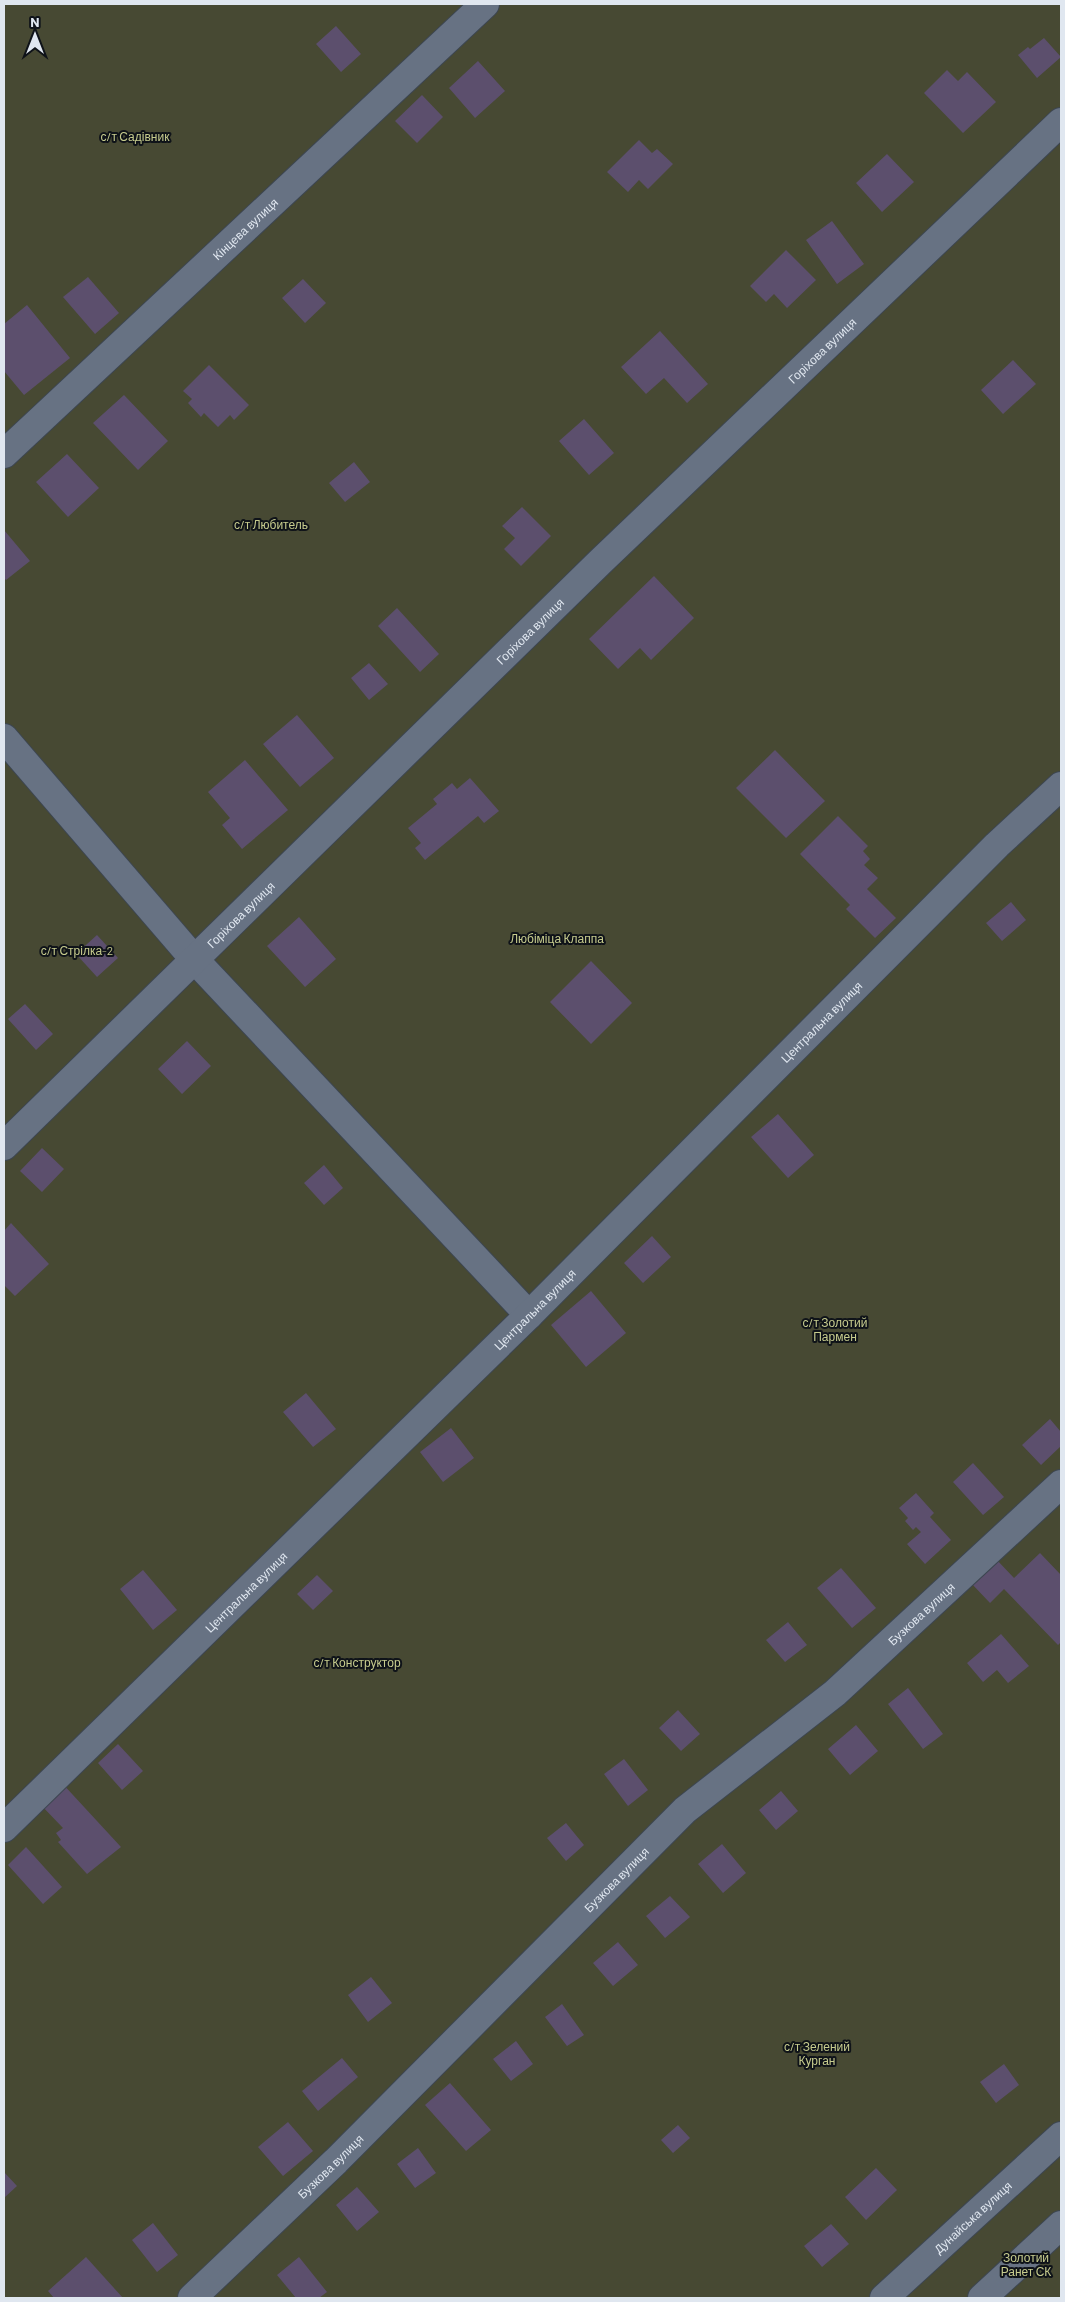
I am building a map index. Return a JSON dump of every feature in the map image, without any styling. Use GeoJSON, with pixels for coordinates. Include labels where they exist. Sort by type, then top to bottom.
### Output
{"type":"FeatureCollection","features":[{"type":"Feature","properties":{"kind":"street","name":"Кінцева вулиця"},"geometry":{"type":"LineString","coordinates":[[4,454],[485,4]]}},
{"type":"Feature","properties":{"kind":"street","name":"Горіхова вулиця"},"geometry":{"type":"LineString","coordinates":[[4,1146],[600,562],[1061,122]]}},
{"type":"Feature","properties":{"kind":"street"},"geometry":{"type":"LineString","coordinates":[[4,738],[194,959],[529,1315]]}},
{"type":"Feature","properties":{"kind":"street","name":"Центральна вулиця"},"geometry":{"type":"LineString","coordinates":[[4,1828],[529,1315],[998,845],[1061,786]]}},
{"type":"Feature","properties":{"kind":"street","name":"Бузкова вулиця"},"geometry":{"type":"LineString","coordinates":[[192,2298],[336,2161],[685,1810],[835,1693],[1061,1484]]}},
{"type":"Feature","properties":{"kind":"street","name":"Дунайська вулиця"},"geometry":{"type":"LineString","coordinates":[[884,2298],[1061,2136]]}},
{"type":"Feature","properties":{"kind":"street"},"geometry":{"type":"LineString","coordinates":[[982,2298],[1061,2225]]}},
{"type":"Feature","properties":{"kind":"green space"},"geometry":{"type":"Polygon","coordinates":[[[4,4],[1061,4],[1061,2298],[4,2298],[4,4]]]}},
{"type":"Feature","properties":{"kind":"building"},"geometry":{"type":"Polygon","coordinates":[[[336,26],[361,54],[341,72],[316,44],[336,26]]]}},
{"type":"Feature","properties":{"kind":"building"},"geometry":{"type":"Polygon","coordinates":[[[1044,38],[1061,57],[1037,78],[1018,55],[1028,47],[1030,49],[1044,38]]]}},
{"type":"Feature","properties":{"kind":"building"},"geometry":{"type":"Polygon","coordinates":[[[478,61],[505,91],[475,118],[449,88],[478,61]]]}},
{"type":"Feature","properties":{"kind":"building"},"geometry":{"type":"Polygon","coordinates":[[[947,70],[958,81],[967,72],[996,102],[963,133],[924,93],[947,70]]]}},
{"type":"Feature","properties":{"kind":"building"},"geometry":{"type":"Polygon","coordinates":[[[422,95],[443,117],[417,143],[395,121],[422,95]]]}},
{"type":"Feature","properties":{"kind":"building"},"geometry":{"type":"Polygon","coordinates":[[[639,140],[652,153],[657,149],[673,164],[648,189],[639,180],[628,192],[607,172],[639,140]]]}},
{"type":"Feature","properties":{"kind":"building"},"geometry":{"type":"Polygon","coordinates":[[[887,154],[914,182],[882,212],[856,183],[887,154]]]}},
{"type":"Feature","properties":{"kind":"building"},"geometry":{"type":"Polygon","coordinates":[[[832,221],[864,264],[837,284],[806,240],[832,221]]]}},
{"type":"Feature","properties":{"kind":"building"},"geometry":{"type":"Polygon","coordinates":[[[786,250],[816,280],[787,308],[774,294],[766,302],[750,286],[786,250]]]}},
{"type":"Feature","properties":{"kind":"building"},"geometry":{"type":"Polygon","coordinates":[[[88,277],[119,313],[95,334],[63,297],[88,277]]]}},
{"type":"Feature","properties":{"kind":"building"},"geometry":{"type":"Polygon","coordinates":[[[303,279],[326,303],[305,323],[282,298],[303,279]]]}},
{"type":"Feature","properties":{"kind":"building"},"geometry":{"type":"Polygon","coordinates":[[[27,305],[70,358],[24,395],[4,371],[4,324],[27,305]]]}},
{"type":"Feature","properties":{"kind":"building"},"geometry":{"type":"Polygon","coordinates":[[[660,331],[708,384],[687,403],[664,378],[646,394],[621,367],[660,331]]]}},
{"type":"Feature","properties":{"kind":"building"},"geometry":{"type":"Polygon","coordinates":[[[1013,360],[1036,384],[1003,414],[981,390],[1013,360]]]}},
{"type":"Feature","properties":{"kind":"building"},"geometry":{"type":"Polygon","coordinates":[[[209,365],[249,405],[234,420],[230,415],[218,427],[204,413],[201,417],[188,403],[192,399],[183,391],[209,365]]]}},
{"type":"Feature","properties":{"kind":"building"},"geometry":{"type":"Polygon","coordinates":[[[124,395],[168,441],[138,470],[93,423],[124,395]]]}},
{"type":"Feature","properties":{"kind":"building"},"geometry":{"type":"Polygon","coordinates":[[[584,419],[614,453],[589,475],[559,441],[584,419]]]}},
{"type":"Feature","properties":{"kind":"building"},"geometry":{"type":"Polygon","coordinates":[[[67,454],[99,488],[68,517],[36,482],[67,454]]]}},
{"type":"Feature","properties":{"kind":"building"},"geometry":{"type":"Polygon","coordinates":[[[354,462],[370,482],[345,502],[329,483],[354,462]]]}},
{"type":"Feature","properties":{"kind":"building"},"geometry":{"type":"Polygon","coordinates":[[[522,507],[551,536],[521,566],[504,549],[515,538],[502,526],[522,507]]]}},
{"type":"Feature","properties":{"kind":"building"},"geometry":{"type":"Polygon","coordinates":[[[4,530],[30,561],[6,580],[4,578],[4,530]]]}},
{"type":"Feature","properties":{"kind":"building"},"geometry":{"type":"Polygon","coordinates":[[[654,576],[694,618],[651,660],[640,648],[618,669],[589,639],[654,576]]]}},
{"type":"Feature","properties":{"kind":"building"},"geometry":{"type":"Polygon","coordinates":[[[397,608],[439,654],[420,672],[378,626],[397,608]]]}},
{"type":"Feature","properties":{"kind":"building"},"geometry":{"type":"Polygon","coordinates":[[[369,663],[388,684],[369,700],[351,678],[369,663]]]}},
{"type":"Feature","properties":{"kind":"building"},"geometry":{"type":"Polygon","coordinates":[[[297,715],[334,758],[300,787],[263,744],[297,715]]]}},
{"type":"Feature","properties":{"kind":"building"},"geometry":{"type":"Polygon","coordinates":[[[775,750],[825,801],[786,838],[736,788],[775,750]]]}},
{"type":"Feature","properties":{"kind":"building"},"geometry":{"type":"Polygon","coordinates":[[[245,760],[288,810],[242,849],[222,825],[230,818],[208,792],[245,760]]]}},
{"type":"Feature","properties":{"kind":"building"},"geometry":{"type":"Polygon","coordinates":[[[470,778],[499,811],[484,823],[478,816],[425,860],[415,848],[421,843],[408,828],[437,804],[433,799],[452,783],[457,789],[470,778]]]}},
{"type":"Feature","properties":{"kind":"building"},"geometry":{"type":"Polygon","coordinates":[[[838,816],[868,846],[863,851],[870,859],[864,865],[878,878],[867,889],[896,918],[875,938],[846,909],[850,905],[800,854],[838,816]]]}},
{"type":"Feature","properties":{"kind":"building"},"geometry":{"type":"Polygon","coordinates":[[[1011,902],[1026,920],[1002,941],[986,923],[1011,902]]]}},
{"type":"Feature","properties":{"kind":"building"},"geometry":{"type":"Polygon","coordinates":[[[299,917],[336,959],[305,987],[267,946],[299,917]]]}},
{"type":"Feature","properties":{"kind":"building"},"geometry":{"type":"Polygon","coordinates":[[[97,935],[118,958],[97,977],[76,954],[97,935]]]}},
{"type":"Feature","properties":{"kind":"building"},"geometry":{"type":"Polygon","coordinates":[[[591,961],[632,1003],[591,1044],[550,1002],[591,961]]]}},
{"type":"Feature","properties":{"kind":"building"},"geometry":{"type":"Polygon","coordinates":[[[25,1004],[53,1034],[36,1050],[8,1019],[25,1004]]]}},
{"type":"Feature","properties":{"kind":"building"},"geometry":{"type":"Polygon","coordinates":[[[187,1041],[211,1066],[182,1094],[158,1069],[187,1041]]]}},
{"type":"Feature","properties":{"kind":"building"},"geometry":{"type":"Polygon","coordinates":[[[778,1114],[814,1155],[788,1178],[751,1137],[778,1114]]]}},
{"type":"Feature","properties":{"kind":"building"},"geometry":{"type":"Polygon","coordinates":[[[42,1148],[64,1169],[42,1192],[20,1171],[42,1148]]]}},
{"type":"Feature","properties":{"kind":"building"},"geometry":{"type":"Polygon","coordinates":[[[324,1165],[343,1188],[324,1205],[304,1183],[324,1165]]]}},
{"type":"Feature","properties":{"kind":"building"},"geometry":{"type":"Polygon","coordinates":[[[11,1223],[49,1264],[15,1296],[4,1285],[4,1231],[11,1223]]]}},
{"type":"Feature","properties":{"kind":"building"},"geometry":{"type":"Polygon","coordinates":[[[652,1236],[671,1257],[643,1283],[624,1263],[652,1236]]]}},
{"type":"Feature","properties":{"kind":"building"},"geometry":{"type":"Polygon","coordinates":[[[591,1291],[626,1333],[586,1367],[551,1325],[591,1291]]]}},
{"type":"Feature","properties":{"kind":"building"},"geometry":{"type":"Polygon","coordinates":[[[306,1393],[336,1429],[313,1447],[283,1412],[306,1393]]]}},
{"type":"Feature","properties":{"kind":"building"},"geometry":{"type":"Polygon","coordinates":[[[1050,1419],[1061,1432],[1061,1446],[1041,1465],[1022,1445],[1050,1419]]]}},
{"type":"Feature","properties":{"kind":"building"},"geometry":{"type":"Polygon","coordinates":[[[451,1428],[474,1458],[443,1482],[420,1452],[451,1428]]]}},
{"type":"Feature","properties":{"kind":"building"},"geometry":{"type":"Polygon","coordinates":[[[973,1463],[1004,1497],[983,1515],[953,1482],[973,1463]]]}},
{"type":"Feature","properties":{"kind":"building"},"geometry":{"type":"Polygon","coordinates":[[[916,1493],[934,1513],[930,1517],[951,1540],[925,1564],[907,1544],[921,1532],[916,1527],[913,1530],[905,1521],[908,1518],[899,1508],[916,1493]]]}},
{"type":"Feature","properties":{"kind":"building"},"geometry":{"type":"Polygon","coordinates":[[[1040,1553],[1061,1575],[1061,1642],[1058,1645],[1004,1589],[990,1603],[971,1583],[996,1559],[1014,1578],[1040,1553]]]}},
{"type":"Feature","properties":{"kind":"building"},"geometry":{"type":"Polygon","coordinates":[[[841,1568],[876,1608],[852,1628],[817,1588],[841,1568]]]}},
{"type":"Feature","properties":{"kind":"building"},"geometry":{"type":"Polygon","coordinates":[[[143,1570],[177,1610],[153,1630],[120,1589],[143,1570]]]}},
{"type":"Feature","properties":{"kind":"building"},"geometry":{"type":"Polygon","coordinates":[[[317,1575],[333,1591],[313,1610],[297,1594],[317,1575]]]}},
{"type":"Feature","properties":{"kind":"building"},"geometry":{"type":"Polygon","coordinates":[[[788,1622],[807,1645],[785,1662],[766,1640],[788,1622]]]}},
{"type":"Feature","properties":{"kind":"building"},"geometry":{"type":"Polygon","coordinates":[[[1001,1634],[1029,1666],[1008,1683],[997,1670],[983,1682],[967,1663],[1001,1634]]]}},
{"type":"Feature","properties":{"kind":"building"},"geometry":{"type":"Polygon","coordinates":[[[908,1688],[943,1734],[923,1749],[888,1704],[908,1688]]]}},
{"type":"Feature","properties":{"kind":"building"},"geometry":{"type":"Polygon","coordinates":[[[678,1710],[700,1734],[681,1751],[659,1728],[678,1710]]]}},
{"type":"Feature","properties":{"kind":"building"},"geometry":{"type":"Polygon","coordinates":[[[856,1725],[878,1751],[850,1775],[828,1749],[856,1725]]]}},
{"type":"Feature","properties":{"kind":"building"},"geometry":{"type":"Polygon","coordinates":[[[118,1744],[143,1771],[122,1790],[98,1763],[118,1744]]]}},
{"type":"Feature","properties":{"kind":"building"},"geometry":{"type":"Polygon","coordinates":[[[624,1759],[648,1790],[628,1806],[604,1774],[624,1759]]]}},
{"type":"Feature","properties":{"kind":"building"},"geometry":{"type":"Polygon","coordinates":[[[61,1782],[121,1847],[87,1874],[58,1842],[61,1840],[56,1833],[63,1828],[39,1803],[61,1782]]]}},
{"type":"Feature","properties":{"kind":"building"},"geometry":{"type":"Polygon","coordinates":[[[781,1791],[798,1811],[776,1830],[759,1810],[781,1791]]]}},
{"type":"Feature","properties":{"kind":"building"},"geometry":{"type":"Polygon","coordinates":[[[566,1823],[584,1845],[566,1861],[547,1838],[566,1823]]]}},
{"type":"Feature","properties":{"kind":"building"},"geometry":{"type":"Polygon","coordinates":[[[722,1844],[746,1873],[723,1893],[698,1864],[722,1844]]]}},
{"type":"Feature","properties":{"kind":"building"},"geometry":{"type":"Polygon","coordinates":[[[26,1847],[62,1887],[43,1904],[8,1865],[26,1847]]]}},
{"type":"Feature","properties":{"kind":"building"},"geometry":{"type":"Polygon","coordinates":[[[670,1896],[690,1917],[665,1938],[646,1916],[670,1896]]]}},
{"type":"Feature","properties":{"kind":"building"},"geometry":{"type":"Polygon","coordinates":[[[618,1942],[638,1965],[613,1986],[593,1963],[618,1942]]]}},
{"type":"Feature","properties":{"kind":"building"},"geometry":{"type":"Polygon","coordinates":[[[371,1977],[392,2003],[368,2022],[348,1995],[371,1977]]]}},
{"type":"Feature","properties":{"kind":"building"},"geometry":{"type":"Polygon","coordinates":[[[562,2004],[584,2035],[567,2046],[545,2017],[562,2004]]]}},
{"type":"Feature","properties":{"kind":"building"},"geometry":{"type":"Polygon","coordinates":[[[516,2041],[533,2064],[511,2081],[493,2059],[516,2041]]]}},
{"type":"Feature","properties":{"kind":"building"},"geometry":{"type":"Polygon","coordinates":[[[342,2058],[358,2077],[318,2111],[302,2091],[342,2058]]]}},
{"type":"Feature","properties":{"kind":"building"},"geometry":{"type":"Polygon","coordinates":[[[1004,2064],[1019,2085],[996,2103],[980,2082],[1004,2064]]]}},
{"type":"Feature","properties":{"kind":"building"},"geometry":{"type":"Polygon","coordinates":[[[450,2083],[491,2130],[466,2151],[425,2105],[450,2083]]]}},
{"type":"Feature","properties":{"kind":"building"},"geometry":{"type":"Polygon","coordinates":[[[288,2122],[313,2151],[283,2176],[258,2147],[288,2122]]]}},
{"type":"Feature","properties":{"kind":"building"},"geometry":{"type":"Polygon","coordinates":[[[678,2125],[690,2138],[673,2153],[661,2140],[678,2125]]]}},
{"type":"Feature","properties":{"kind":"building"},"geometry":{"type":"Polygon","coordinates":[[[418,2148],[436,2173],[415,2188],[397,2164],[418,2148]]]}},
{"type":"Feature","properties":{"kind":"building"},"geometry":{"type":"Polygon","coordinates":[[[876,2168],[897,2190],[866,2220],[845,2197],[876,2168]]]}},
{"type":"Feature","properties":{"kind":"building"},"geometry":{"type":"Polygon","coordinates":[[[4,2172],[17,2186],[4,2198],[4,2172]]]}},
{"type":"Feature","properties":{"kind":"building"},"geometry":{"type":"Polygon","coordinates":[[[357,2187],[379,2212],[357,2231],[336,2205],[357,2187]]]}},
{"type":"Feature","properties":{"kind":"building"},"geometry":{"type":"Polygon","coordinates":[[[153,2223],[178,2255],[157,2272],[132,2240],[153,2223]]]}},
{"type":"Feature","properties":{"kind":"building"},"geometry":{"type":"Polygon","coordinates":[[[831,2224],[849,2244],[822,2267],[804,2246],[831,2224]]]}},
{"type":"Feature","properties":{"kind":"building"},"geometry":{"type":"Polygon","coordinates":[[[86,2257],[123,2298],[54,2298],[48,2291],[86,2257]]]}},
{"type":"Feature","properties":{"kind":"building"},"geometry":{"type":"Polygon","coordinates":[[[299,2257],[327,2292],[319,2298],[296,2298],[277,2275],[299,2257]]]}},
{"type":"Feature","properties":{"kind":"park label","name":"с/т Садівник"},"geometry":{"type":"Point","coordinates":[135,136]}},
{"type":"Feature","properties":{"kind":"park label","name":"с/т Любитель"},"geometry":{"type":"Point","coordinates":[271,524]}},
{"type":"Feature","properties":{"kind":"park label","name":"Любіміца Клаппа"},"geometry":{"type":"Point","coordinates":[557,938]}},
{"type":"Feature","properties":{"kind":"park label","name":"с/т Стрілка-2"},"geometry":{"type":"Point","coordinates":[77,950]}},
{"type":"Feature","properties":{"kind":"park label","name":"с/т Золотий Пармен"},"geometry":{"type":"Point","coordinates":[835,1329]}},
{"type":"Feature","properties":{"kind":"park label","name":"с/т Конструктор"},"geometry":{"type":"Point","coordinates":[357,1662]}},
{"type":"Feature","properties":{"kind":"park label","name":"с/т Зелений Курган"},"geometry":{"type":"Point","coordinates":[817,2053]}},
{"type":"Feature","properties":{"kind":"park label","name":"Золотий Ранет СК"},"geometry":{"type":"Point","coordinates":[1026,2264]}}]}
